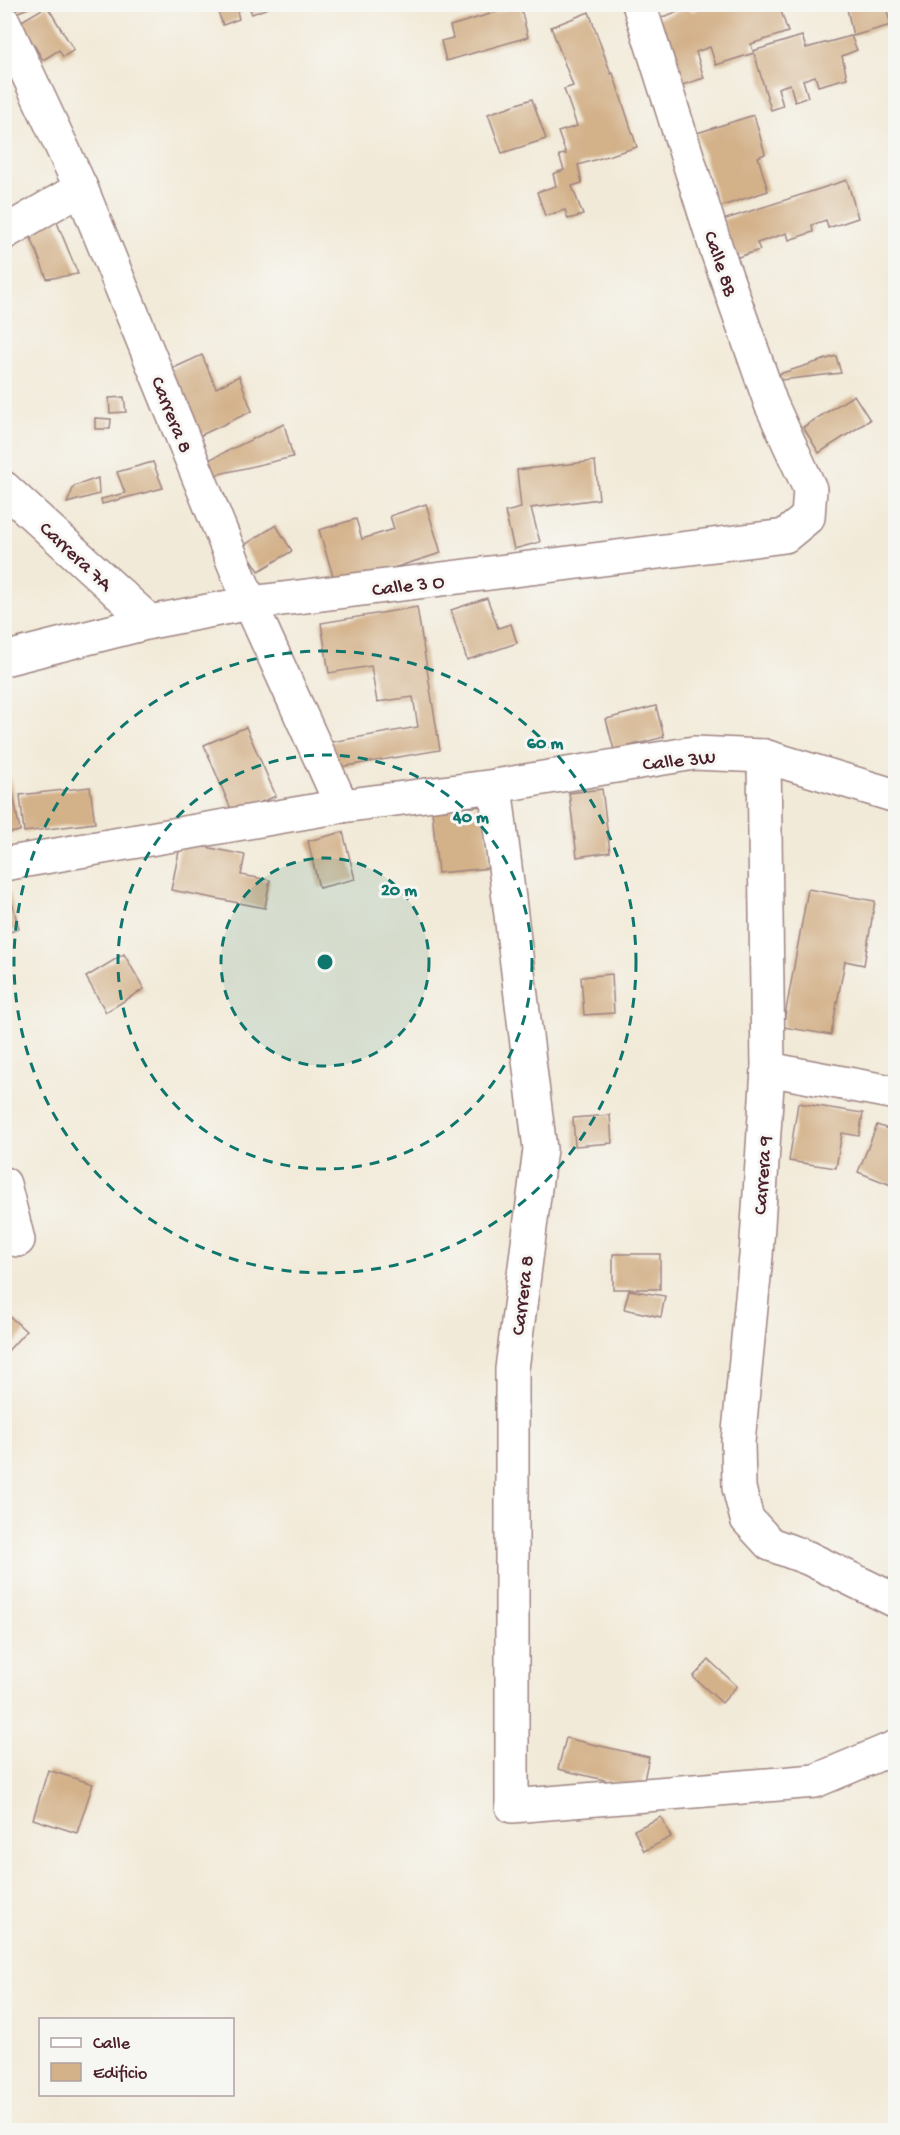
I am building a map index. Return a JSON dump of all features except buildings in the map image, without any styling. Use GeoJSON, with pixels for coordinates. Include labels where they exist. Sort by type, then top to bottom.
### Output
{"type":"FeatureCollection","features":[{"type":"Feature","properties":{"kind":"street","name":"Calle 8B"},"geometry":{"type":"LineString","coordinates":[[639,4],[716,248],[771,404],[810,489],[808,517]]}},
{"type":"Feature","properties":{"kind":"street","name":"Carrera 8"},"geometry":{"type":"LineString","coordinates":[[4,22],[81,188],[250,603],[342,806]]}},
{"type":"Feature","properties":{"kind":"street"},"geometry":{"type":"LineString","coordinates":[[4,233],[81,188]]}},
{"type":"Feature","properties":{"kind":"street","name":"Carrera 7A"},"geometry":{"type":"LineString","coordinates":[[4,488],[150,622]]}},
{"type":"Feature","properties":{"kind":"street","name":"Calle 3 O"},"geometry":{"type":"LineString","coordinates":[[4,659],[150,622],[250,603],[785,536],[808,517]]}},
{"type":"Feature","properties":{"kind":"street","name":"Calle 3W"},"geometry":{"type":"LineString","coordinates":[[4,864],[342,806],[495,786],[694,753],[764,756],[896,796]]}},
{"type":"Feature","properties":{"kind":"street","name":"Carrera 9"},"geometry":{"type":"LineString","coordinates":[[764,756],[768,1069],[756,1256],[738,1442],[739,1488],[747,1519],[770,1544],[808,1558],[896,1601]]}},
{"type":"Feature","properties":{"kind":"street","name":"Carrera 8"},"geometry":{"type":"LineString","coordinates":[[495,786],[540,1149],[512,1369],[513,1806],[815,1781],[896,1748]]}},
{"type":"Feature","properties":{"kind":"street"},"geometry":{"type":"LineString","coordinates":[[768,1069],[896,1093]]}},
{"type":"Feature","properties":{"kind":"street"},"geometry":{"type":"LineString","coordinates":[[4,1184],[18,1240]]}}]}
